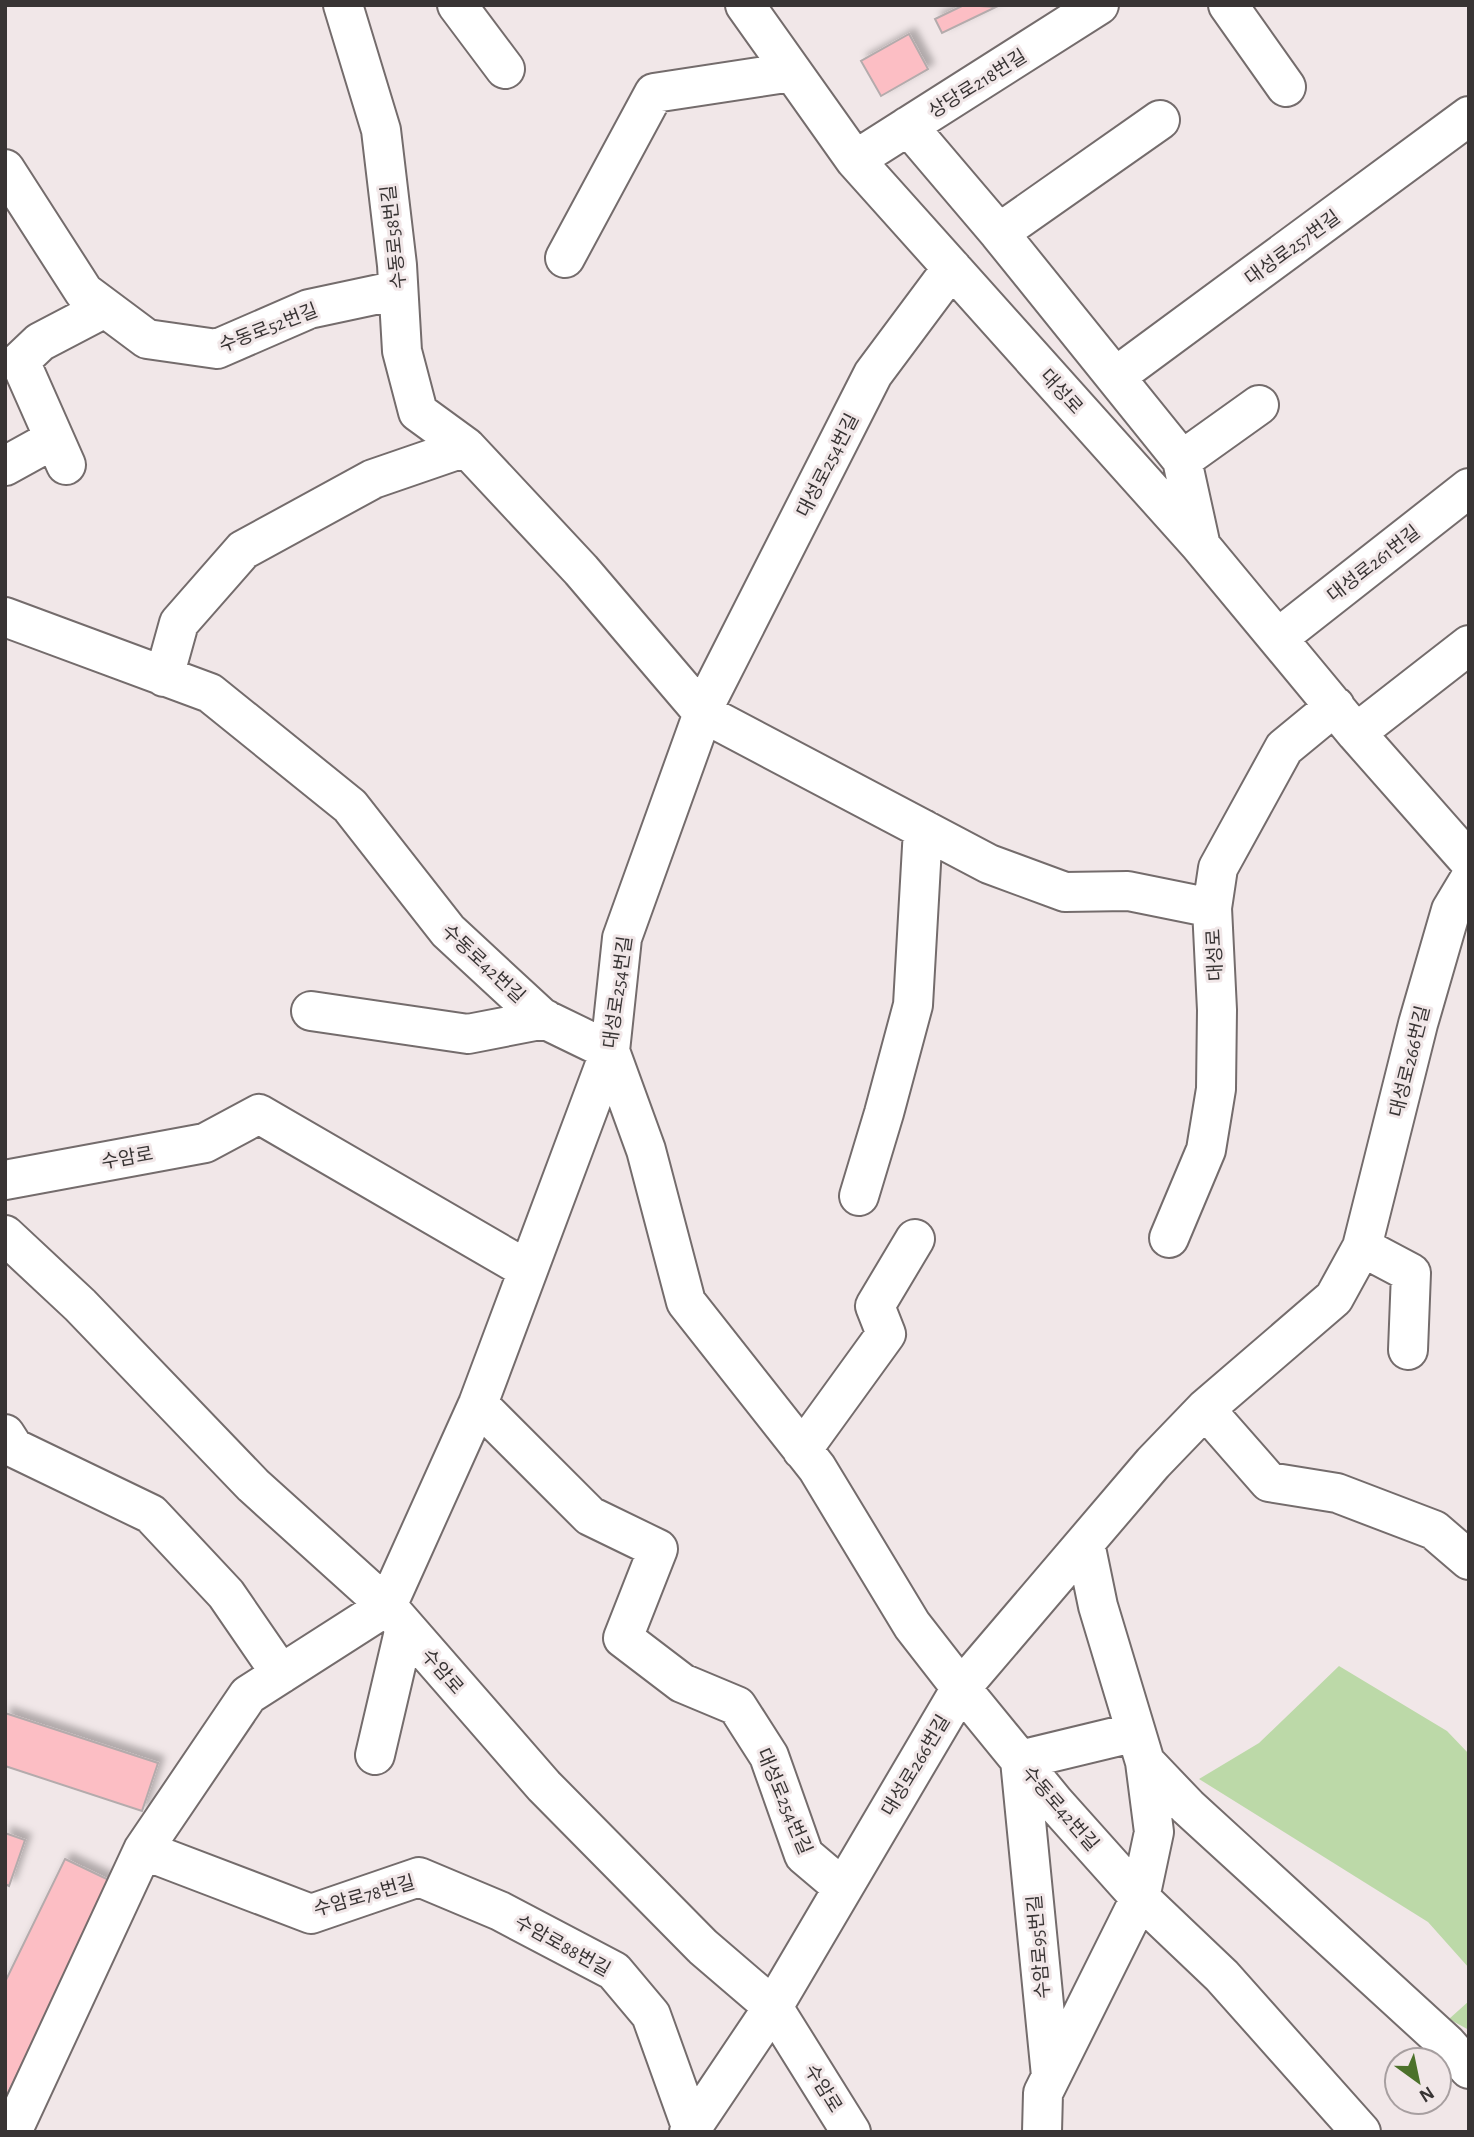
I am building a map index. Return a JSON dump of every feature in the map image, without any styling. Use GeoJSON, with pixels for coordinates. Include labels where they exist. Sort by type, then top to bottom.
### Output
{"type":"FeatureCollection","features":[{"type":"Feature","properties":{"kind":"street","name":"수동로58번길"},"geometry":{"type":"LineString","coordinates":[[343,5],[381,130],[402,351],[418,412],[466,447],[581,570],[703,713]]}},
{"type":"Feature","properties":{"kind":"street"},"geometry":{"type":"LineString","coordinates":[[457,5],[505,69]]}},
{"type":"Feature","properties":{"kind":"street","name":"대성로"},"geometry":{"type":"LineString","coordinates":[[745,5],[855,160],[1200,545],[1345,719],[1469,861]]}},
{"type":"Feature","properties":{"kind":"street","name":"상당로218번길"},"geometry":{"type":"LineString","coordinates":[[855,160],[1099,5]]}},
{"type":"Feature","properties":{"kind":"street"},"geometry":{"type":"LineString","coordinates":[[1228,5],[1286,87]]}},
{"type":"Feature","properties":{"kind":"street"},"geometry":{"type":"LineString","coordinates":[[565,258],[654,93],[793,72]]}},
{"type":"Feature","properties":{"kind":"street","name":"대성로257번길"},"geometry":{"type":"LineString","coordinates":[[1115,377],[1469,116]]}},
{"type":"Feature","properties":{"kind":"street"},"geometry":{"type":"LineString","coordinates":[[999,233],[1160,120]]}},
{"type":"Feature","properties":{"kind":"street"},"geometry":{"type":"LineString","coordinates":[[908,127],[999,233],[1182,460],[1200,545]]}},
{"type":"Feature","properties":{"kind":"street","name":"수동로52번길"},"geometry":{"type":"LineString","coordinates":[[5,169],[84,292],[147,339],[217,349],[309,309],[398,290]]}},
{"type":"Feature","properties":{"kind":"street","name":"대성로254번길"},"geometry":{"type":"LineString","coordinates":[[375,1755],[396,1616],[610,1051],[622,938],[703,713],[873,374],[952,268]]}},
{"type":"Feature","properties":{"kind":"street"},"geometry":{"type":"LineString","coordinates":[[5,466],[60,452],[20,360],[40,342],[105,308]]}},
{"type":"Feature","properties":{"kind":"street"},"geometry":{"type":"LineString","coordinates":[[1182,460],[1259,405]]}},
{"type":"Feature","properties":{"kind":"street"},"geometry":{"type":"LineString","coordinates":[[164,677],[179,623],[243,550],[373,479],[466,447]]}},
{"type":"Feature","properties":{"kind":"street","name":"대성로261번길"},"geometry":{"type":"LineString","coordinates":[[1278,638],[1469,488]]}},
{"type":"Feature","properties":{"kind":"street","name":"수동로42번길"},"geometry":{"type":"LineString","coordinates":[[5,617],[210,693],[350,806],[447,931],[545,1019],[610,1051],[646,1150],[686,1302],[817,1468],[912,1625],[961,1688],[1055,1803],[1140,1898],[1222,1976],[1361,2132]]}},
{"type":"Feature","properties":{"kind":"street","name":"대성로"},"geometry":{"type":"LineString","coordinates":[[1169,1238],[1206,1150],[1216,1089],[1217,1010],[1212,908],[1218,869],[1284,748],[1345,719],[1469,645]]}},
{"type":"Feature","properties":{"kind":"street"},"geometry":{"type":"LineString","coordinates":[[703,713],[989,864],[1065,892],[1128,891],[1212,908]]}},
{"type":"Feature","properties":{"kind":"street"},"geometry":{"type":"LineString","coordinates":[[859,1196],[913,1005],[923,830]]}},
{"type":"Feature","properties":{"kind":"street","name":"대성로266번길"},"geometry":{"type":"LineString","coordinates":[[690,2131],[773,2007],[961,1688],[1153,1463],[1205,1409],[1334,1298],[1362,1247],[1418,1024],[1451,910],[1469,880]]}},
{"type":"Feature","properties":{"kind":"street"},"geometry":{"type":"LineString","coordinates":[[311,1011],[468,1034],[545,1019]]}},
{"type":"Feature","properties":{"kind":"street","name":"수암로"},"geometry":{"type":"LineString","coordinates":[[5,1180],[205,1143],[259,1114],[528,1270]]}},
{"type":"Feature","properties":{"kind":"street","name":"수암로"},"geometry":{"type":"LineString","coordinates":[[5,1235],[80,1305],[253,1485],[396,1616],[544,1786],[702,1947],[773,2007],[851,2132]]}},
{"type":"Feature","properties":{"kind":"street"},"geometry":{"type":"LineString","coordinates":[[802,1450],[886,1334],[875,1306],[915,1239]]}},
{"type":"Feature","properties":{"kind":"street"},"geometry":{"type":"LineString","coordinates":[[1362,1247],[1411,1273],[1408,1350]]}},
{"type":"Feature","properties":{"kind":"street","name":"대성로254번길"},"geometry":{"type":"LineString","coordinates":[[478,1404],[590,1516],[658,1549],[623,1638],[682,1683],[737,1706],[769,1756],[804,1855],[843,1888]]}},
{"type":"Feature","properties":{"kind":"street"},"geometry":{"type":"LineString","coordinates":[[1205,1409],[1269,1482],[1337,1493],[1434,1530],[1469,1560]]}},
{"type":"Feature","properties":{"kind":"street"},"geometry":{"type":"LineString","coordinates":[[5,1434],[14,1448],[150,1514],[226,1594],[281,1674]]}},
{"type":"Feature","properties":{"kind":"street"},"geometry":{"type":"LineString","coordinates":[[1051,2076],[1140,1898],[1154,1832],[1140,1747],[1098,1606],[1085,1543]]}},
{"type":"Feature","properties":{"kind":"street"},"geometry":{"type":"LineString","coordinates":[[12,2132],[143,1850],[248,1695],[281,1674],[396,1616]]}},
{"type":"Feature","properties":{"kind":"street"},"geometry":{"type":"LineString","coordinates":[[1020,1760],[1140,1747]]}},
{"type":"Feature","properties":{"kind":"street"},"geometry":{"type":"LineString","coordinates":[[1140,1747],[1188,1807],[1465,2060]]}},
{"type":"Feature","properties":{"kind":"street","name":"수암로95번길"},"geometry":{"type":"LineString","coordinates":[[1020,1760],[1051,2076],[1043,2093],[1042,2132]]}},
{"type":"Feature","properties":{"kind":"street","name":"수암로78번길"},"geometry":{"type":"LineString","coordinates":[[143,1850],[311,1914],[419,1877],[467,1897]]}},
{"type":"Feature","properties":{"kind":"street","name":"수암로88번길"},"geometry":{"type":"LineString","coordinates":[[467,1897],[500,1911],[614,1971],[651,2015],[690,2131]]}},
{"type":"Feature","properties":{"kind":"green space"},"geometry":{"type":"Polygon","coordinates":[[[1339,1666],[1447,1731],[1469,1754],[1469,1968],[1428,1922],[1199,1779],[1259,1743],[1339,1666]]]}},
{"type":"Feature","properties":{"kind":"green space"},"geometry":{"type":"Polygon","coordinates":[[[1469,2001],[1469,2030],[1449,2019],[1469,2001]]]}},
{"type":"Feature","properties":{"kind":"building"},"geometry":{"type":"Polygon","coordinates":[[[964,5],[996,7],[942,33],[935,19],[964,5]]]}},
{"type":"Feature","properties":{"kind":"building"},"geometry":{"type":"Polygon","coordinates":[[[909,34],[928,69],[881,96],[861,61],[909,34]]]}},
{"type":"Feature","properties":{"kind":"building"},"geometry":{"type":"Polygon","coordinates":[[[5,1713],[158,1763],[142,1811],[5,1766],[5,1713]]]}},
{"type":"Feature","properties":{"kind":"building"},"geometry":{"type":"Polygon","coordinates":[[[5,1833],[25,1840],[9,1886],[5,1884],[5,1833]]]}},
{"type":"Feature","properties":{"kind":"building"},"geometry":{"type":"Polygon","coordinates":[[[65,1859],[111,1881],[5,2099],[5,1982],[65,1859]]]}}]}
